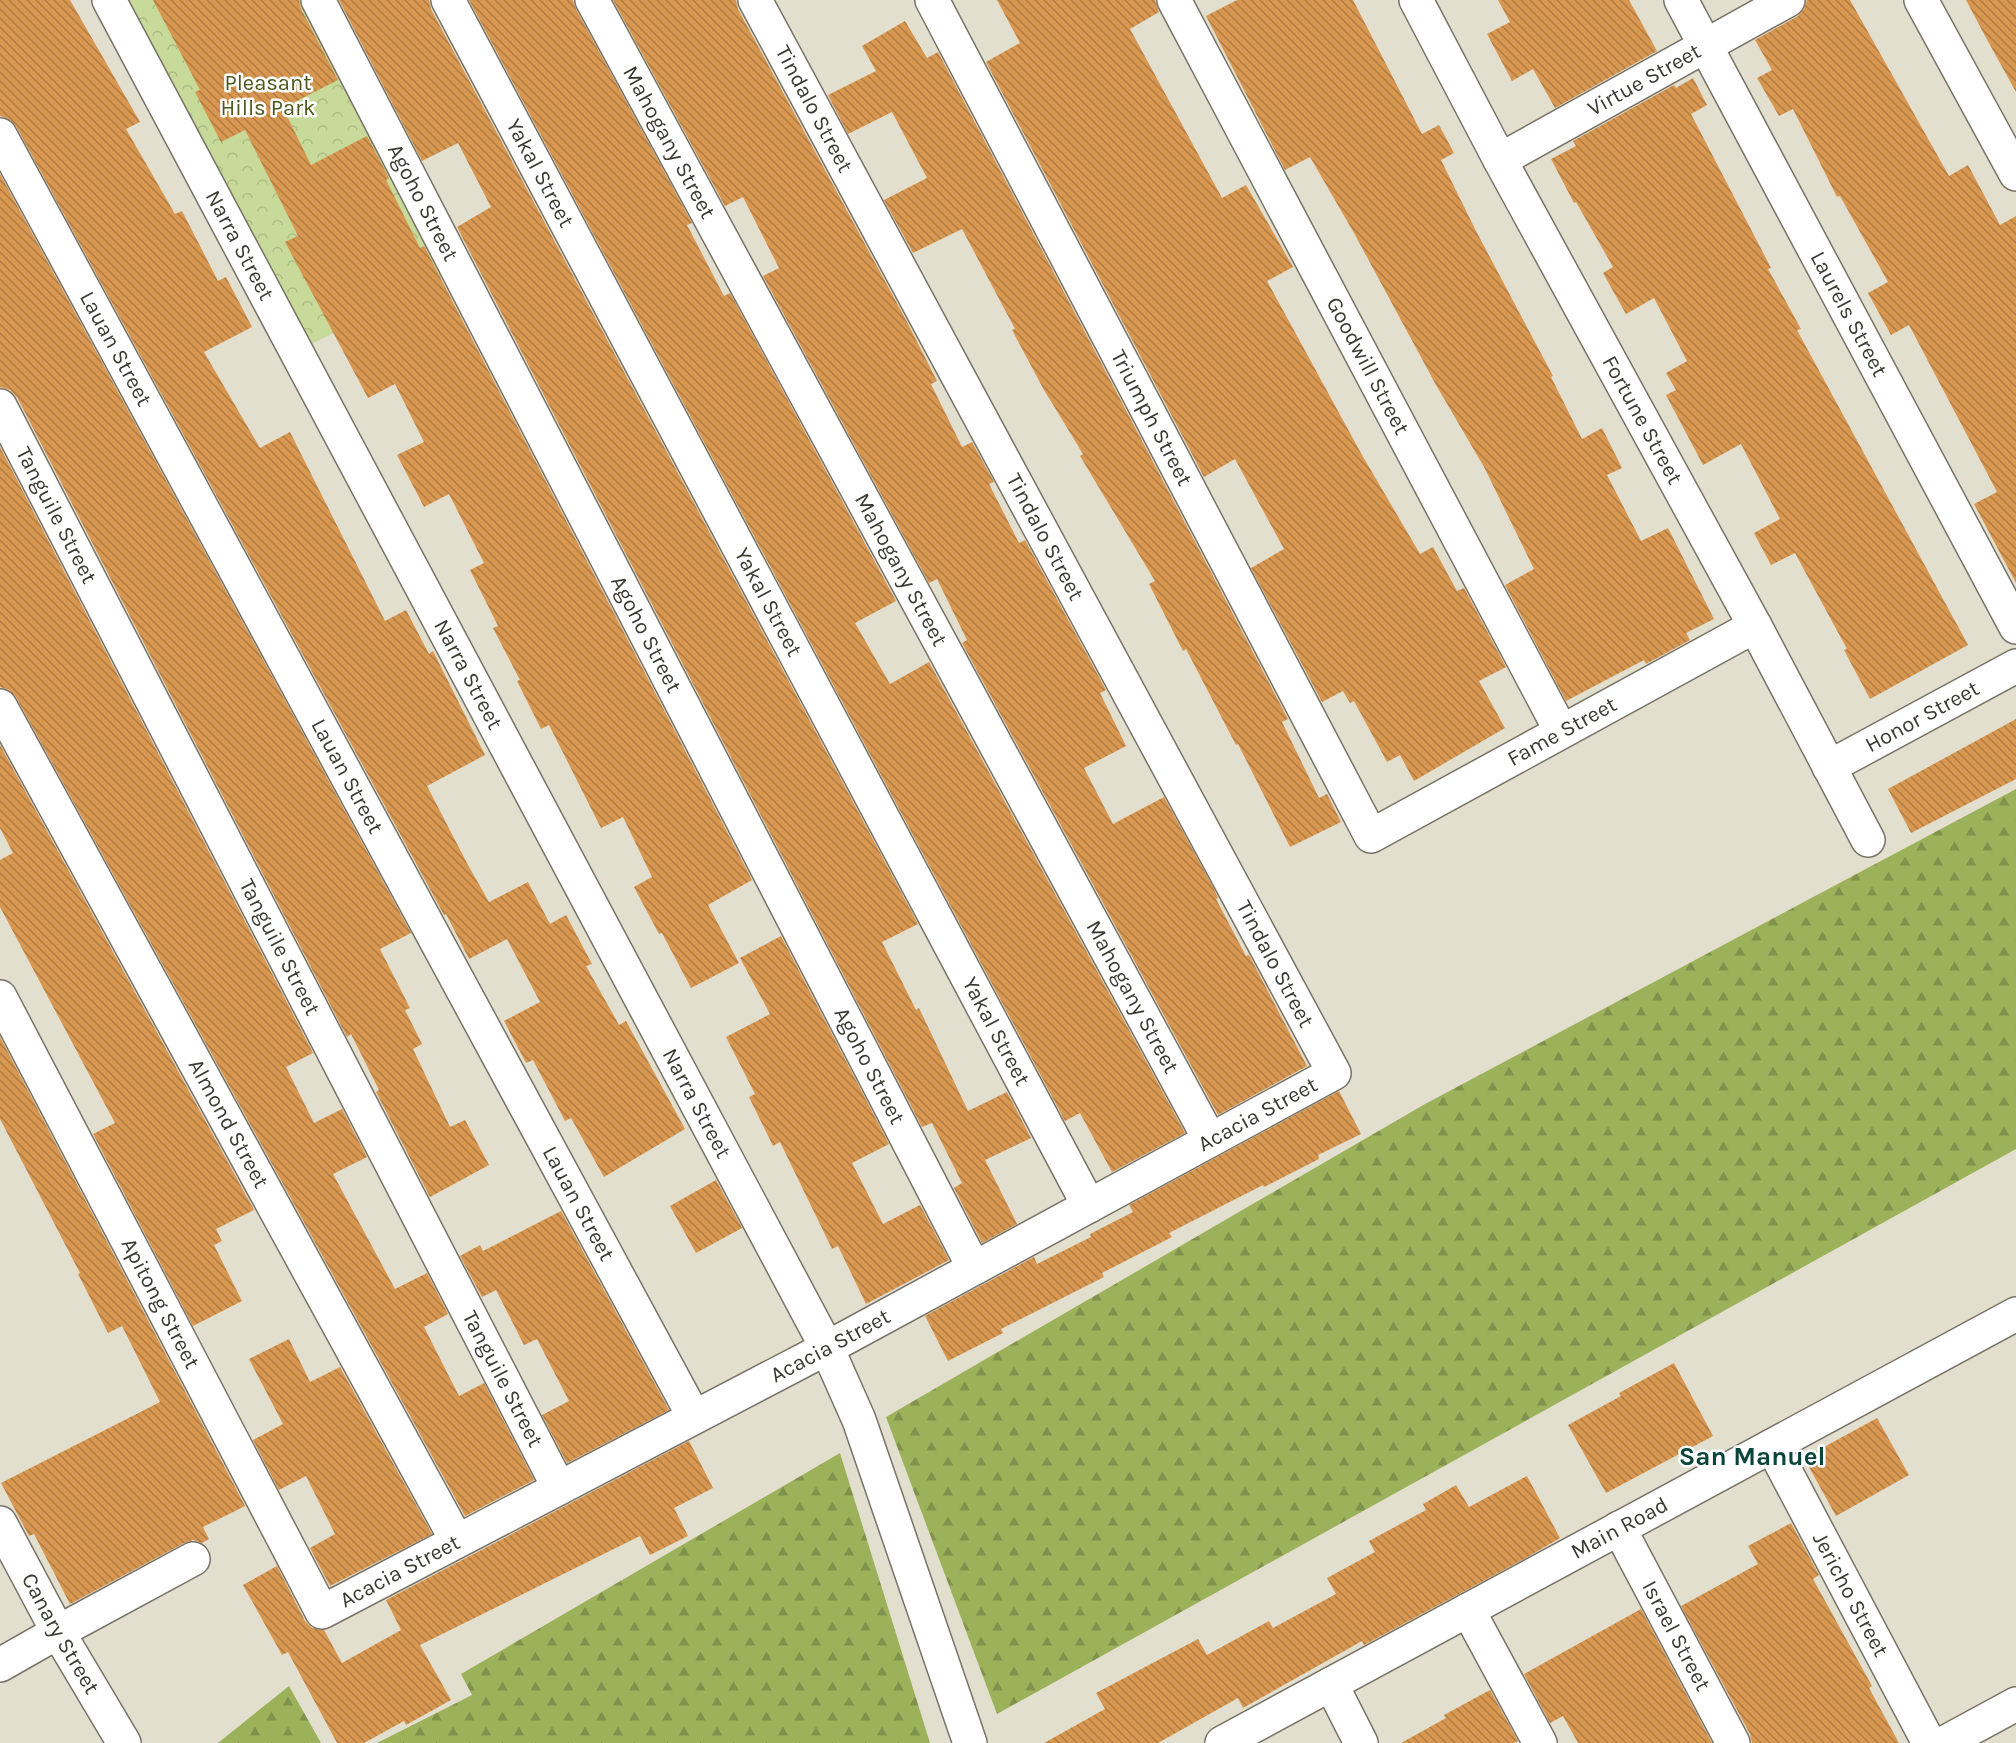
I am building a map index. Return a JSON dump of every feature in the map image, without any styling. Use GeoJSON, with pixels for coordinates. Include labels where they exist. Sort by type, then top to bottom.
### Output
{"type":"FeatureCollection","features":[{"type":"Feature","properties":{"kind":"street","name":"Narra Street"},"geometry":{"type":"LineString","coordinates":[[109,0],[827,1348],[859,1420],[970,1743]]}},
{"type":"Feature","properties":{"kind":"street","name":"Agoho Street"},"geometry":{"type":"LineString","coordinates":[[318,0],[974,1268]]}},
{"type":"Feature","properties":{"kind":"street","name":"Yakal Street"},"geometry":{"type":"LineString","coordinates":[[448,0],[1089,1206]]}},
{"type":"Feature","properties":{"kind":"street","name":"Mahogany Street"},"geometry":{"type":"LineString","coordinates":[[592,0],[1210,1140]]}},
{"type":"Feature","properties":{"kind":"street","name":"Tindalo Street"},"geometry":{"type":"LineString","coordinates":[[755,0],[1334,1073]]}},
{"type":"Feature","properties":{"kind":"street","name":"Triumph Street"},"geometry":{"type":"LineString","coordinates":[[933,0],[1371,836]]}},
{"type":"Feature","properties":{"kind":"street","name":"Goodwill Street"},"geometry":{"type":"LineString","coordinates":[[1174,0],[1562,731]]}},
{"type":"Feature","properties":{"kind":"street","name":"Fortune Street"},"geometry":{"type":"LineString","coordinates":[[1416,0],[1500,160],[1755,626],[1868,840]]}},
{"type":"Feature","properties":{"kind":"street","name":"Laurels Street"},"geometry":{"type":"LineString","coordinates":[[1681,0],[2016,627]]}},
{"type":"Feature","properties":{"kind":"street","name":"Virtue Street"},"geometry":{"type":"LineString","coordinates":[[1500,160],[1788,0]]}},
{"type":"Feature","properties":{"kind":"street"},"geometry":{"type":"LineString","coordinates":[[1921,0],[2016,174]]}},
{"type":"Feature","properties":{"kind":"street","name":"Lauan Street"},"geometry":{"type":"LineString","coordinates":[[0,135],[694,1417]]}},
{"type":"Feature","properties":{"kind":"street","name":"Tanguile Street"},"geometry":{"type":"LineString","coordinates":[[0,406],[559,1488]]}},
{"type":"Feature","properties":{"kind":"street","name":"Fame Street"},"geometry":{"type":"LineString","coordinates":[[1371,836],[1755,626]]}},
{"type":"Feature","properties":{"kind":"street","name":"Honor Street"},"geometry":{"type":"LineString","coordinates":[[1829,767],[2016,666]]}},
{"type":"Feature","properties":{"kind":"street","name":"Almond Street"},"geometry":{"type":"LineString","coordinates":[[0,706],[457,1541]]}},
{"type":"Feature","properties":{"kind":"street","name":"Apitong Street"},"geometry":{"type":"LineString","coordinates":[[0,997],[322,1612]]}},
{"type":"Feature","properties":{"kind":"street","name":"Acacia Street"},"geometry":{"type":"LineString","coordinates":[[322,1612],[827,1348],[1334,1073]]}},
{"type":"Feature","properties":{"kind":"street","name":"Main Road"},"geometry":{"type":"LineString","coordinates":[[1222,1743],[2016,1314]]}},
{"type":"Feature","properties":{"kind":"street","name":"Jericho Street"},"geometry":{"type":"LineString","coordinates":[[1773,1446],[1929,1743]]}},
{"type":"Feature","properties":{"kind":"street","name":"Canary Street"},"geometry":{"type":"LineString","coordinates":[[0,1523],[58,1632],[124,1743]]}},
{"type":"Feature","properties":{"kind":"street","name":"Israel Street"},"geometry":{"type":"LineString","coordinates":[[1619,1528],[1733,1743]]}},
{"type":"Feature","properties":{"kind":"street"},"geometry":{"type":"LineString","coordinates":[[0,1665],[193,1559]]}},
{"type":"Feature","properties":{"kind":"street"},"geometry":{"type":"LineString","coordinates":[[1468,1610],[1540,1743]]}},
{"type":"Feature","properties":{"kind":"street"},"geometry":{"type":"LineString","coordinates":[[1330,1684],[1361,1743]]}},
{"type":"Feature","properties":{"kind":"street"},"geometry":{"type":"LineString","coordinates":[[1944,1743],[2016,1704]]}},
{"type":"Feature","properties":{"kind":"green space","name":"Pleasant Hills Park"},"geometry":{"type":"Polygon","coordinates":[[[113,0],[318,0],[460,268],[306,347],[113,0]]]}},
{"type":"Feature","properties":{"kind":"green space"},"geometry":{"type":"Polygon","coordinates":[[[2016,789],[2016,1149],[997,1714],[886,1417],[1425,1104],[2016,789]]]}},
{"type":"Feature","properties":{"kind":"green space"},"geometry":{"type":"Polygon","coordinates":[[[840,1453],[930,1743],[377,1743],[472,1695],[461,1674],[840,1453]]]}},
{"type":"Feature","properties":{"kind":"green space"},"geometry":{"type":"Polygon","coordinates":[[[289,1686],[321,1743],[218,1743],[289,1686]]]}},
{"type":"Feature","properties":{"kind":"building"},"geometry":{"type":"Polygon","coordinates":[[[0,0],[70,0],[140,122],[126,129],[175,214],[182,211],[218,281],[226,277],[252,327],[204,352],[260,448],[290,432],[385,621],[406,610],[429,654],[433,651],[485,755],[427,786],[468,865],[489,902],[528,882],[550,924],[566,915],[592,964],[586,966],[619,1025],[626,1021],[685,1129],[604,1177],[571,1118],[565,1121],[533,1060],[526,1063],[504,1021],[540,1002],[507,939],[469,959],[16,126],[9,119],[0,116],[0,0]]]}},
{"type":"Feature","properties":{"kind":"building"},"geometry":{"type":"Polygon","coordinates":[[[153,0],[299,0],[301,9],[338,80],[283,108],[311,165],[367,136],[389,178],[386,180],[420,248],[424,246],[752,880],[708,905],[739,963],[691,988],[634,887],[652,877],[623,817],[601,828],[549,725],[541,729],[517,681],[520,680],[493,628],[498,626],[470,570],[484,563],[449,494],[424,507],[397,455],[424,442],[395,384],[368,398],[285,242],[298,236],[245,130],[221,142],[195,92],[200,90],[153,0]]]}},
{"type":"Feature","properties":{"kind":"building"},"geometry":{"type":"Polygon","coordinates":[[[339,0],[429,0],[431,9],[918,924],[882,942],[916,1010],[919,1008],[968,1111],[1007,1092],[1031,1138],[985,1160],[1017,1224],[982,1243],[954,1188],[962,1183],[932,1123],[922,1127],[457,227],[491,207],[458,143],[422,161],[339,0]]]}},
{"type":"Feature","properties":{"kind":"building"},"geometry":{"type":"Polygon","coordinates":[[[469,0],[573,0],[692,223],[687,225],[724,296],[730,293],[896,601],[855,623],[890,684],[929,662],[1185,1133],[1112,1172],[1080,1113],[1065,1121],[469,0]]]}},
{"type":"Feature","properties":{"kind":"building"},"geometry":{"type":"Polygon","coordinates":[[[613,0],[736,0],[738,9],[937,381],[931,384],[962,447],[972,442],[994,482],[989,484],[1019,543],[1025,540],[1106,690],[1100,693],[1126,746],[1084,768],[1113,824],[1164,797],[1214,889],[1218,898],[1216,899],[1246,956],[1249,955],[1307,1066],[1218,1115],[962,643],[967,640],[937,579],[929,583],[763,276],[779,268],[743,197],[725,206],[613,0]]]}},
{"type":"Feature","properties":{"kind":"building"},"geometry":{"type":"Polygon","coordinates":[[[997,0],[1155,0],[1159,12],[1130,29],[1222,198],[1246,185],[1293,267],[1267,281],[1362,455],[1420,554],[1433,547],[1457,591],[1464,588],[1506,667],[1479,681],[1505,728],[1414,781],[1400,755],[1387,762],[1354,701],[1350,703],[1343,691],[1322,702],[1251,568],[1284,549],[1235,459],[1204,477],[986,62],[1020,43],[997,0]]]}},
{"type":"Feature","properties":{"kind":"building"},"geometry":{"type":"Polygon","coordinates":[[[1237,0],[1353,0],[1422,134],[1439,125],[1454,153],[1441,160],[1553,376],[1551,377],[1582,439],[1602,428],[1622,468],[1607,475],[1641,541],[1668,528],[1714,619],[1686,633],[1690,640],[1646,664],[1644,660],[1566,701],[1505,585],[1534,569],[1484,467],[1310,157],[1285,170],[1206,16],[1237,0]]]}},
{"type":"Feature","properties":{"kind":"building"},"geometry":{"type":"Polygon","coordinates":[[[1498,0],[1629,0],[1657,51],[1555,108],[1533,69],[1512,81],[1487,34],[1510,22],[1498,0]]]}},
{"type":"Feature","properties":{"kind":"building"},"geometry":{"type":"Polygon","coordinates":[[[1807,0],[1850,0],[1949,176],[1968,165],[2000,225],[2016,216],[2016,583],[1974,504],[1997,492],[1909,325],[1891,335],[1868,293],[1888,282],[1840,196],[1837,197],[1793,109],[1779,116],[1757,78],[1772,70],[1755,40],[1798,16],[1807,0]]]}},
{"type":"Feature","properties":{"kind":"building"},"geometry":{"type":"Polygon","coordinates":[[[1966,0],[2016,0],[2016,92],[1985,36],[1966,0]]]}},
{"type":"Feature","properties":{"kind":"building"},"geometry":{"type":"Polygon","coordinates":[[[905,21],[927,58],[938,52],[1288,719],[1282,722],[1319,798],[1327,794],[1341,822],[1290,847],[1238,744],[1236,745],[1186,649],[1183,651],[1149,584],[1155,581],[1080,456],[1083,454],[1044,390],[1012,330],[1015,329],[962,229],[913,253],[884,200],[927,178],[892,112],[848,134],[828,95],[876,71],[862,46],[905,21]]]}},
{"type":"Feature","properties":{"kind":"building"},"geometry":{"type":"Polygon","coordinates":[[[1693,78],[1707,105],[1691,114],[1771,268],[1768,269],[1801,329],[1797,330],[1968,645],[1870,699],[1844,650],[1847,649],[1795,553],[1771,565],[1754,533],[1780,519],[1741,444],[1703,465],[1666,395],[1676,390],[1666,373],[1687,361],[1654,298],[1626,314],[1603,273],[1613,267],[1576,202],[1574,203],[1551,159],[1576,146],[1573,141],[1674,85],[1676,88],[1693,78]]]}},
{"type":"Feature","properties":{"kind":"building"},"geometry":{"type":"Polygon","coordinates":[[[0,174],[411,933],[380,949],[410,1008],[405,1010],[422,1044],[413,1049],[450,1127],[465,1120],[489,1165],[430,1197],[376,1092],[379,1090],[351,1034],[347,1037],[17,397],[10,390],[0,387],[0,174]]]}},
{"type":"Feature","properties":{"kind":"building"},"geometry":{"type":"Polygon","coordinates":[[[0,447],[313,1053],[286,1067],[314,1123],[342,1109],[367,1157],[333,1174],[395,1289],[427,1273],[448,1314],[424,1327],[459,1396],[484,1383],[534,1480],[465,1516],[16,697],[9,690],[0,687],[0,447]]]}},
{"type":"Feature","properties":{"kind":"building"},"geometry":{"type":"Polygon","coordinates":[[[2016,719],[2016,779],[1911,833],[1888,789],[2016,719]]]}},
{"type":"Feature","properties":{"kind":"building"},"geometry":{"type":"Polygon","coordinates":[[[0,745],[254,1210],[216,1229],[222,1241],[214,1245],[242,1301],[193,1326],[93,1134],[115,1123],[0,907],[0,860],[13,853],[0,828],[0,745]]]}},
{"type":"Feature","properties":{"kind":"building"},"geometry":{"type":"Polygon","coordinates":[[[781,936],[889,1144],[852,1163],[883,1224],[920,1205],[949,1260],[866,1304],[838,1246],[832,1249],[780,1142],[773,1146],[749,1097],[755,1094],[726,1037],[770,1014],[740,958],[781,936]]]}},
{"type":"Feature","properties":{"kind":"building"},"geometry":{"type":"Polygon","coordinates":[[[0,1037],[245,1506],[203,1527],[209,1539],[202,1543],[193,1540],[184,1543],[70,1604],[34,1534],[29,1536],[1,1483],[160,1402],[122,1326],[108,1333],[78,1274],[80,1273],[0,1119],[0,1037]]]}},
{"type":"Feature","properties":{"kind":"building"},"geometry":{"type":"Polygon","coordinates":[[[1339,1091],[1361,1134],[1318,1155],[1319,1159],[1169,1233],[1172,1237],[1102,1273],[1104,1277],[1001,1329],[1003,1333],[948,1361],[925,1316],[1034,1257],[1037,1264],[1091,1237],[1090,1234],[1133,1212],[1129,1205],[1339,1091]]]}},
{"type":"Feature","properties":{"kind":"building"},"geometry":{"type":"Polygon","coordinates":[[[716,1180],[742,1228],[696,1253],[670,1206],[716,1180]]]}},
{"type":"Feature","properties":{"kind":"building"},"geometry":{"type":"Polygon","coordinates":[[[561,1211],[669,1410],[567,1463],[542,1415],[569,1401],[537,1339],[524,1345],[496,1290],[482,1297],[460,1256],[480,1245],[483,1251],[561,1211]]]}},
{"type":"Feature","properties":{"kind":"building"},"geometry":{"type":"Polygon","coordinates":[[[289,1339],[310,1382],[340,1367],[432,1534],[330,1586],[310,1548],[335,1534],[306,1476],[279,1490],[253,1440],[283,1424],[249,1359],[289,1339]]]}},
{"type":"Feature","properties":{"kind":"building"},"geometry":{"type":"Polygon","coordinates":[[[1674,1363],[1713,1436],[1606,1493],[1568,1425],[1621,1396],[1619,1393],[1674,1363]]]}},
{"type":"Feature","properties":{"kind":"building"},"geometry":{"type":"Polygon","coordinates":[[[1877,1418],[1909,1475],[1836,1516],[1804,1458],[1877,1418]]]}},
{"type":"Feature","properties":{"kind":"building"},"geometry":{"type":"Polygon","coordinates":[[[689,1441],[713,1488],[674,1508],[688,1536],[650,1555],[640,1536],[420,1645],[451,1700],[406,1725],[404,1721],[364,1743],[337,1743],[288,1652],[282,1655],[243,1585],[277,1566],[305,1621],[312,1628],[324,1630],[342,1663],[401,1630],[386,1600],[689,1441]]]}},
{"type":"Feature","properties":{"kind":"building"},"geometry":{"type":"Polygon","coordinates":[[[1527,1476],[1560,1538],[1524,1559],[1364,1645],[1362,1641],[1243,1708],[1238,1698],[1158,1743],[1044,1743],[1105,1709],[1096,1693],[1198,1639],[1207,1655],[1269,1621],[1273,1628],[1336,1594],[1327,1578],[1375,1552],[1369,1541],[1426,1510],[1423,1504],[1456,1485],[1469,1507],[1527,1476]]]}},
{"type":"Feature","properties":{"kind":"building"},"geometry":{"type":"Polygon","coordinates":[[[1791,1523],[1819,1575],[1813,1579],[1872,1686],[1869,1688],[1899,1743],[1752,1743],[1750,1734],[1681,1606],[1758,1564],[1748,1546],[1791,1523]]]}},
{"type":"Feature","properties":{"kind":"building"},"geometry":{"type":"Polygon","coordinates":[[[1641,1609],[1712,1743],[1578,1743],[1563,1716],[1550,1723],[1524,1674],[1641,1609]]]}},
{"type":"Feature","properties":{"kind":"building"},"geometry":{"type":"Polygon","coordinates":[[[1490,1690],[1518,1741],[1514,1743],[1401,1743],[1446,1718],[1444,1715],[1490,1690]]]}},
{"type":"Feature","properties":{"kind":"district","name":"San Manuel"},"geometry":{"type":"Point","coordinates":[1752,1456]}}]}
